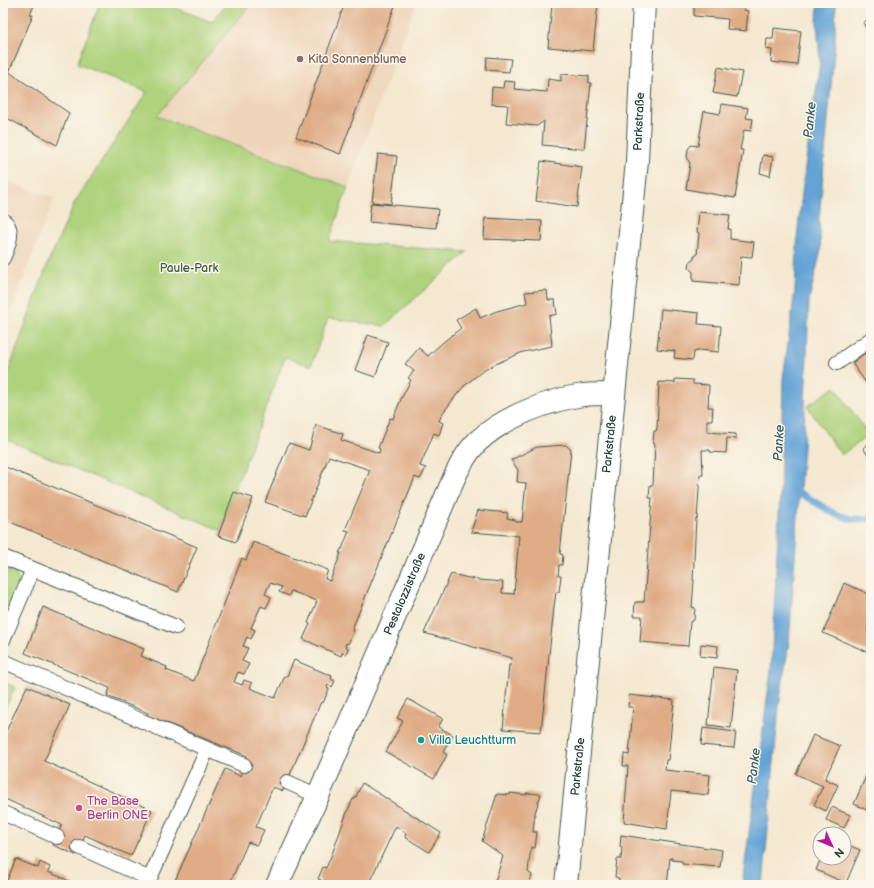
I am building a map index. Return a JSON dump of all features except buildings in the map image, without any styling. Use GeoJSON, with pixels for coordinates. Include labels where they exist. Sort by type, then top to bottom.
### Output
{"type":"FeatureCollection","features":[{"type":"Feature","properties":{"kind":"street","name":"Parkstraße"},"geometry":{"type":"LineString","coordinates":[[566,885],[637,161],[644,3]]}},
{"type":"Feature","properties":{"kind":"street","name":"Pestalozzistraße"},"geometry":{"type":"LineString","coordinates":[[277,885],[318,796],[454,478],[466,457],[477,442],[489,432],[513,418],[559,400],[584,395],[614,394]]}},
{"type":"Feature","properties":{"kind":"lane"},"geometry":{"type":"LineString","coordinates":[[3,220],[10,228],[10,239],[3,258]]}},
{"type":"Feature","properties":{"kind":"lane"},"geometry":{"type":"LineString","coordinates":[[837,363],[871,339]]}},
{"type":"Feature","properties":{"kind":"lane"},"geometry":{"type":"LineString","coordinates":[[3,556],[176,627]]}},
{"type":"Feature","properties":{"kind":"lane"},"geometry":{"type":"LineString","coordinates":[[3,640],[33,568]]}},
{"type":"Feature","properties":{"kind":"lane"},"geometry":{"type":"LineString","coordinates":[[3,661],[244,765]]}},
{"type":"Feature","properties":{"kind":"lane"},"geometry":{"type":"LineString","coordinates":[[79,847],[148,882],[207,750]]}},
{"type":"Feature","properties":{"kind":"lane"},"geometry":{"type":"LineString","coordinates":[[287,782],[318,796]]}},
{"type":"Feature","properties":{"kind":"lane"},"geometry":{"type":"LineString","coordinates":[[3,813],[57,837]]}},
{"type":"Feature","properties":{"kind":"shaded area","name":"Kita Sonnenblume"},"geometry":{"type":"Polygon","coordinates":[[[252,3],[416,3],[348,187],[156,116],[252,3]]]}},
{"type":"Feature","properties":{"kind":"shaded area"},"geometry":{"type":"Polygon","coordinates":[[[3,180],[54,198],[3,332],[3,180]]]}},
{"type":"Feature","properties":{"kind":"green space","name":"Paule-Park"},"geometry":{"type":"Polygon","coordinates":[[[100,3],[163,3],[212,22],[227,3],[252,3],[157,116],[348,187],[329,241],[467,252],[384,326],[328,318],[311,366],[285,357],[220,530],[3,438],[3,386],[48,263],[75,202],[147,92],[77,64],[100,3]]]}},
{"type":"Feature","properties":{"kind":"green space"},"geometry":{"type":"Polygon","coordinates":[[[835,387],[869,435],[841,455],[807,406],[835,387]]]}},
{"type":"Feature","properties":{"kind":"green space"},"geometry":{"type":"Polygon","coordinates":[[[3,568],[15,573],[21,587],[7,621],[3,619],[3,568]]]}},
{"type":"Feature","properties":{"kind":"green space"},"geometry":{"type":"Polygon","coordinates":[[[3,682],[15,687],[3,713],[3,682]]]}},
{"type":"Feature","properties":{"kind":"water"},"geometry":{"type":"Polygon","coordinates":[[[818,3],[836,3],[835,42],[819,219],[821,250],[809,300],[804,433],[789,642],[779,706],[763,885],[742,885],[771,670],[780,495],[783,379],[795,290],[798,228],[805,167],[820,63],[817,22],[818,3]]]}},
{"type":"Feature","properties":{"kind":"waterway"},"geometry":{"type":"LineString","coordinates":[[793,489],[835,514],[852,519],[871,519]]}},
{"type":"Feature","properties":{"kind":"place","name":"Kita Sonnenblume"},"geometry":{"type":"Point","coordinates":[300,59]}},
{"type":"Feature","properties":{"kind":"place","name":"Villa Leuchtturm"},"geometry":{"type":"Point","coordinates":[421,740]}},
{"type":"Feature","properties":{"kind":"place","name":"The Base Berlin ONE"},"geometry":{"type":"Point","coordinates":[79,808]}},
{"type":"Feature","properties":{"kind":"water label","name":"Panke"},"geometry":{"type":"Point","coordinates":[810,120]}},
{"type":"Feature","properties":{"kind":"water label","name":"Panke"},"geometry":{"type":"Point","coordinates":[779,443]}},
{"type":"Feature","properties":{"kind":"water label","name":"Panke"},"geometry":{"type":"Point","coordinates":[754,766]}}]}
